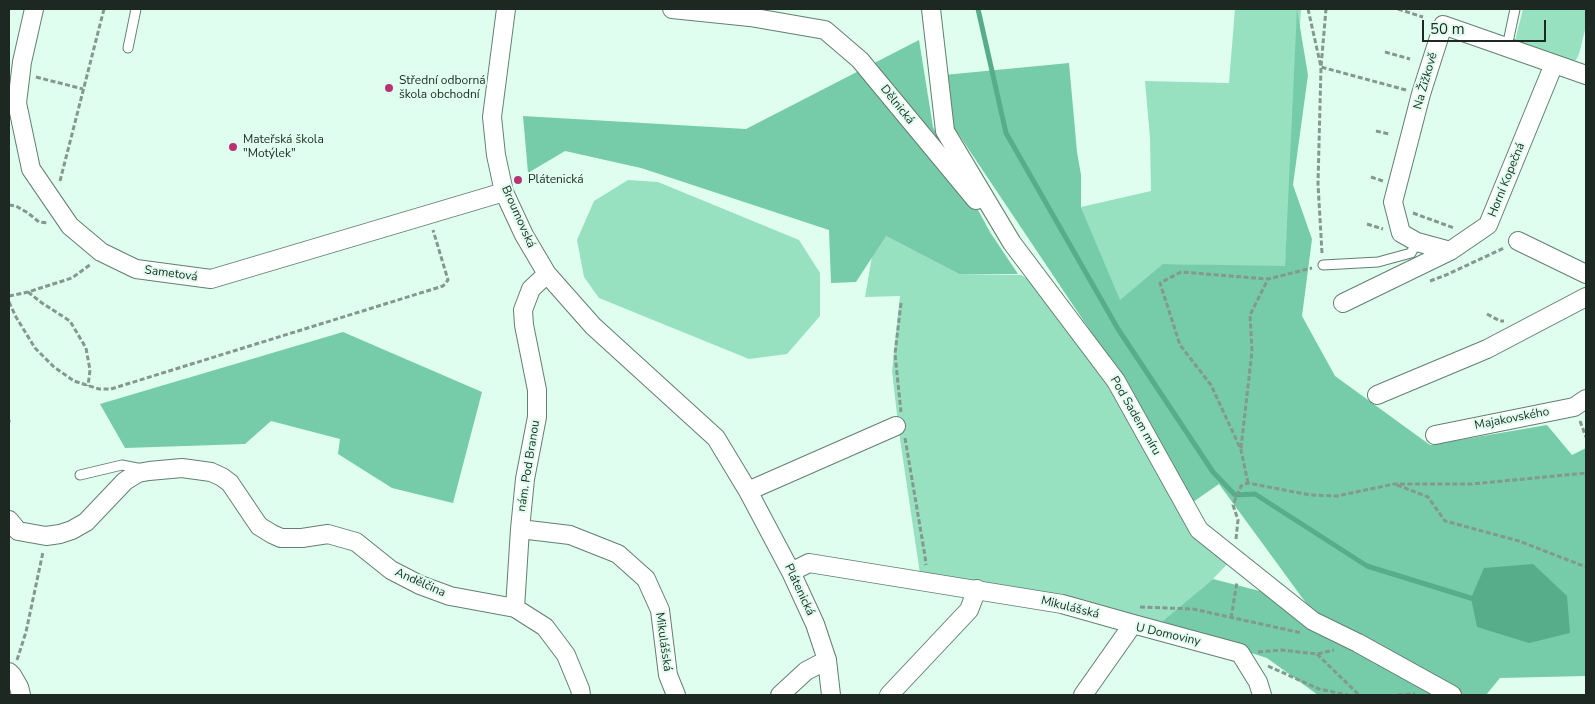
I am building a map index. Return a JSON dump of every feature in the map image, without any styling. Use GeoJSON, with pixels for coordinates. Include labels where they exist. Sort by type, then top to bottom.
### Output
{"type":"FeatureCollection","features":[{"type":"Feature","properties":{"kind":"street","name":"Sametová"},"geometry":{"type":"LineString","coordinates":[[34,9],[20,73],[17,103],[31,169],[70,226],[101,252],[136,269],[211,279],[504,192]]}},
{"type":"Feature","properties":{"kind":"street","name":"Broumovská"},"geometry":{"type":"LineString","coordinates":[[503,9],[492,117],[496,156],[504,192],[524,235],[547,274]]}},
{"type":"Feature","properties":{"kind":"street","name":"Dělnická"},"geometry":{"type":"LineString","coordinates":[[672,9],[750,13],[826,30],[860,60],[1012,243]]}},
{"type":"Feature","properties":{"kind":"street","name":"Pod Sadem míru"},"geometry":{"type":"LineString","coordinates":[[931,9],[945,131],[1012,243],[1116,381],[1198,530],[1313,621],[1358,643],[1452,695]]}},
{"type":"Feature","properties":{"kind":"street","name":"Na Žižkově"},"geometry":{"type":"LineString","coordinates":[[1450,251],[1417,242],[1401,233],[1393,202],[1421,94],[1443,25],[1554,64],[1585,71]]}},
{"type":"Feature","properties":{"kind":"street","name":"Horní Kopečná"},"geometry":{"type":"LineString","coordinates":[[1343,303],[1450,251],[1488,226],[1554,64]]}},
{"type":"Feature","properties":{"kind":"street"},"geometry":{"type":"LineString","coordinates":[[1518,241],[1586,274]]}},
{"type":"Feature","properties":{"kind":"street","name":"nám. Pod Branou"},"geometry":{"type":"LineString","coordinates":[[516,608],[520,529],[525,479],[537,417],[537,390],[524,325],[523,310],[531,289],[547,274]]}},
{"type":"Feature","properties":{"kind":"street","name":"Plátenická"},"geometry":{"type":"LineString","coordinates":[[547,274],[593,326],[716,438],[748,491],[791,572],[815,624],[826,660],[831,695]]}},
{"type":"Feature","properties":{"kind":"street"},"geometry":{"type":"LineString","coordinates":[[1376,395],[1487,349],[1586,297]]}},
{"type":"Feature","properties":{"kind":"street","name":"Majakovského"},"geometry":{"type":"LineString","coordinates":[[1435,434],[1574,407],[1586,399]]}},
{"type":"Feature","properties":{"kind":"street"},"geometry":{"type":"LineString","coordinates":[[748,491],[896,426]]}},
{"type":"Feature","properties":{"kind":"street","name":"Andělčina"},"geometry":{"type":"LineString","coordinates":[[9,520],[18,531],[46,536],[72,530],[86,522],[125,480],[138,473],[149,470],[182,468],[211,472],[230,483],[259,526],[272,534],[281,538],[302,538],[328,534],[356,542],[392,570],[420,585],[450,596],[516,608],[545,627],[569,664],[581,695]]}},
{"type":"Feature","properties":{"kind":"street","name":"Mikulášská"},"geometry":{"type":"LineString","coordinates":[[520,529],[570,535],[618,554],[646,578],[660,610],[668,675],[676,695]]}},
{"type":"Feature","properties":{"kind":"street","name":"Mikulášská"},"geometry":{"type":"LineString","coordinates":[[791,572],[809,563],[1134,616]]}},
{"type":"Feature","properties":{"kind":"street"},"geometry":{"type":"LineString","coordinates":[[889,695],[969,610],[977,589]]}},
{"type":"Feature","properties":{"kind":"street","name":"U Domoviny"},"geometry":{"type":"LineString","coordinates":[[1083,695],[1134,616],[1240,653]]}},
{"type":"Feature","properties":{"kind":"street"},"geometry":{"type":"LineString","coordinates":[[1240,653],[1258,682],[1262,695]]}},
{"type":"Feature","properties":{"kind":"street"},"geometry":{"type":"LineString","coordinates":[[780,695],[806,671],[826,660]]}},
{"type":"Feature","properties":{"kind":"street"},"geometry":{"type":"LineString","coordinates":[[11,673],[21,695]]}},
{"type":"Feature","properties":{"kind":"lane"},"geometry":{"type":"LineString","coordinates":[[128,48],[136,9]]}},
{"type":"Feature","properties":{"kind":"lane"},"geometry":{"type":"LineString","coordinates":[[1506,48],[1515,9]]}},
{"type":"Feature","properties":{"kind":"lane"},"geometry":{"type":"LineString","coordinates":[[1323,265],[1378,262],[1411,253],[1417,242]]}},
{"type":"Feature","properties":{"kind":"lane"},"geometry":{"type":"LineString","coordinates":[[80,475],[122,465],[149,470]]}},
{"type":"Feature","properties":{"kind":"path"},"geometry":{"type":"LineString","coordinates":[[9,205],[16,206],[40,222],[50,224],[59,208],[84,89],[104,9]]}},
{"type":"Feature","properties":{"kind":"path"},"geometry":{"type":"LineString","coordinates":[[1308,9],[1321,67]]}},
{"type":"Feature","properties":{"kind":"path"},"geometry":{"type":"LineString","coordinates":[[1248,483],[1241,450],[1212,385],[1180,345],[1160,283],[1181,272],[1268,279],[1323,265],[1318,184],[1321,67],[1326,9]]}},
{"type":"Feature","properties":{"kind":"path"},"geometry":{"type":"LineString","coordinates":[[1398,9],[1424,17]]}},
{"type":"Feature","properties":{"kind":"path"},"geometry":{"type":"LineString","coordinates":[[1385,52],[1410,60]]}},
{"type":"Feature","properties":{"kind":"path"},"geometry":{"type":"LineString","coordinates":[[1321,67],[1421,94]]}},
{"type":"Feature","properties":{"kind":"path"},"geometry":{"type":"LineString","coordinates":[[20,73],[84,89]]}},
{"type":"Feature","properties":{"kind":"path"},"geometry":{"type":"LineString","coordinates":[[1376,130],[1389,134]]}},
{"type":"Feature","properties":{"kind":"path"},"geometry":{"type":"LineString","coordinates":[[1394,206],[1474,235]]}},
{"type":"Feature","properties":{"kind":"path"},"geometry":{"type":"LineString","coordinates":[[9,302],[35,348],[54,367],[74,381],[99,389],[111,389],[443,286],[448,280],[428,214]]}},
{"type":"Feature","properties":{"kind":"path"},"geometry":{"type":"LineString","coordinates":[[1367,224],[1389,230]]}},
{"type":"Feature","properties":{"kind":"path"},"geometry":{"type":"LineString","coordinates":[[9,296],[72,278],[93,263],[101,252]]}},
{"type":"Feature","properties":{"kind":"path"},"geometry":{"type":"LineString","coordinates":[[1241,450],[1252,351],[1250,315],[1268,279]]}},
{"type":"Feature","properties":{"kind":"path"},"geometry":{"type":"LineString","coordinates":[[28,292],[70,321],[86,348],[90,370],[88,386]]}},
{"type":"Feature","properties":{"kind":"path"},"geometry":{"type":"LineString","coordinates":[[1231,618],[1240,563],[1236,540],[1238,520],[1233,505],[1241,486],[1248,483],[1310,495],[1338,496],[1394,484],[1472,484],[1586,473]]}},
{"type":"Feature","properties":{"kind":"path"},"geometry":{"type":"LineString","coordinates":[[1394,484],[1428,497],[1444,520],[1519,541],[1586,568]]}},
{"type":"Feature","properties":{"kind":"path"},"geometry":{"type":"LineString","coordinates":[[11,673],[26,632],[46,536]]}},
{"type":"Feature","properties":{"kind":"path"},"geometry":{"type":"LineString","coordinates":[[1134,616],[1193,609],[1305,634]]}},
{"type":"Feature","properties":{"kind":"path"},"geometry":{"type":"LineString","coordinates":[[1240,653],[1281,650],[1317,654],[1358,643]]}},
{"type":"Feature","properties":{"kind":"path"},"geometry":{"type":"LineString","coordinates":[[1317,654],[1359,695]]}},
{"type":"Feature","properties":{"kind":"path"},"geometry":{"type":"LineString","coordinates":[[1266,665],[1319,688],[1348,695]]}},
{"type":"Feature","properties":{"kind":"shaded area"},"geometry":{"type":"Polygon","coordinates":[[[1235,9],[1301,9],[1285,267],[1164,264],[1120,301],[1081,207],[1151,191],[1150,138],[1145,81],[1229,83],[1235,9]]]}},
{"type":"Feature","properties":{"kind":"shaded area"},"geometry":{"type":"Polygon","coordinates":[[[1297,9],[1308,75],[1293,185],[1312,239],[1302,316],[1335,376],[1430,445],[1547,425],[1572,455],[1586,448],[1586,676],[1500,678],[1486,695],[1318,695],[1267,658],[1159,624],[1213,579],[1306,603],[1219,484],[1193,502],[1132,393],[953,126],[944,75],[1069,63],[1077,152],[1081,175],[1081,207],[1120,300],[1163,264],[1285,266],[1297,9]]]}},
{"type":"Feature","properties":{"kind":"shaded area"},"geometry":{"type":"Polygon","coordinates":[[[1523,9],[1586,9],[1586,26],[1576,60],[1572,61],[1515,41],[1523,9]]]}},
{"type":"Feature","properties":{"kind":"shaded area"},"geometry":{"type":"Polygon","coordinates":[[[919,40],[933,127],[990,232],[1018,274],[959,274],[886,236],[856,282],[831,283],[829,230],[641,168],[565,151],[528,173],[523,116],[746,129],[919,40]]]}},
{"type":"Feature","properties":{"kind":"shaded area"},"geometry":{"type":"Polygon","coordinates":[[[628,180],[658,182],[799,240],[820,273],[820,316],[787,354],[749,359],[599,298],[584,277],[577,240],[594,201],[628,180]]]}},
{"type":"Feature","properties":{"kind":"shaded area"},"geometry":{"type":"Polygon","coordinates":[[[876,233],[886,236],[959,274],[1021,275],[1035,283],[1113,383],[1157,468],[1231,560],[1213,579],[1159,624],[920,574],[892,371],[900,296],[865,297],[876,233]]]}},
{"type":"Feature","properties":{"kind":"shaded area"},"geometry":{"type":"Polygon","coordinates":[[[343,332],[482,392],[453,503],[392,488],[338,454],[340,439],[271,421],[245,444],[125,448],[100,404],[343,332]]]}},
{"type":"Feature","properties":{"kind":"shaded area"},"geometry":{"type":"Polygon","coordinates":[[[1533,564],[1567,596],[1570,633],[1529,643],[1477,627],[1471,598],[1484,568],[1533,564]]]}},
{"type":"Feature","properties":{"kind":"waterway"},"geometry":{"type":"LineString","coordinates":[[978,9],[1006,133],[1118,329],[1213,472],[1235,495],[1255,494],[1367,566],[1477,600]]}},
{"type":"Feature","properties":{"kind":"place","name":"Střední odborná škola obchodní"},"geometry":{"type":"Point","coordinates":[389,88]}},
{"type":"Feature","properties":{"kind":"place","name":"Mateřská škola \"Motýlek\""},"geometry":{"type":"Point","coordinates":[233,147]}},
{"type":"Feature","properties":{"kind":"place","name":"Plátenická"},"geometry":{"type":"Point","coordinates":[518,180]}}]}
